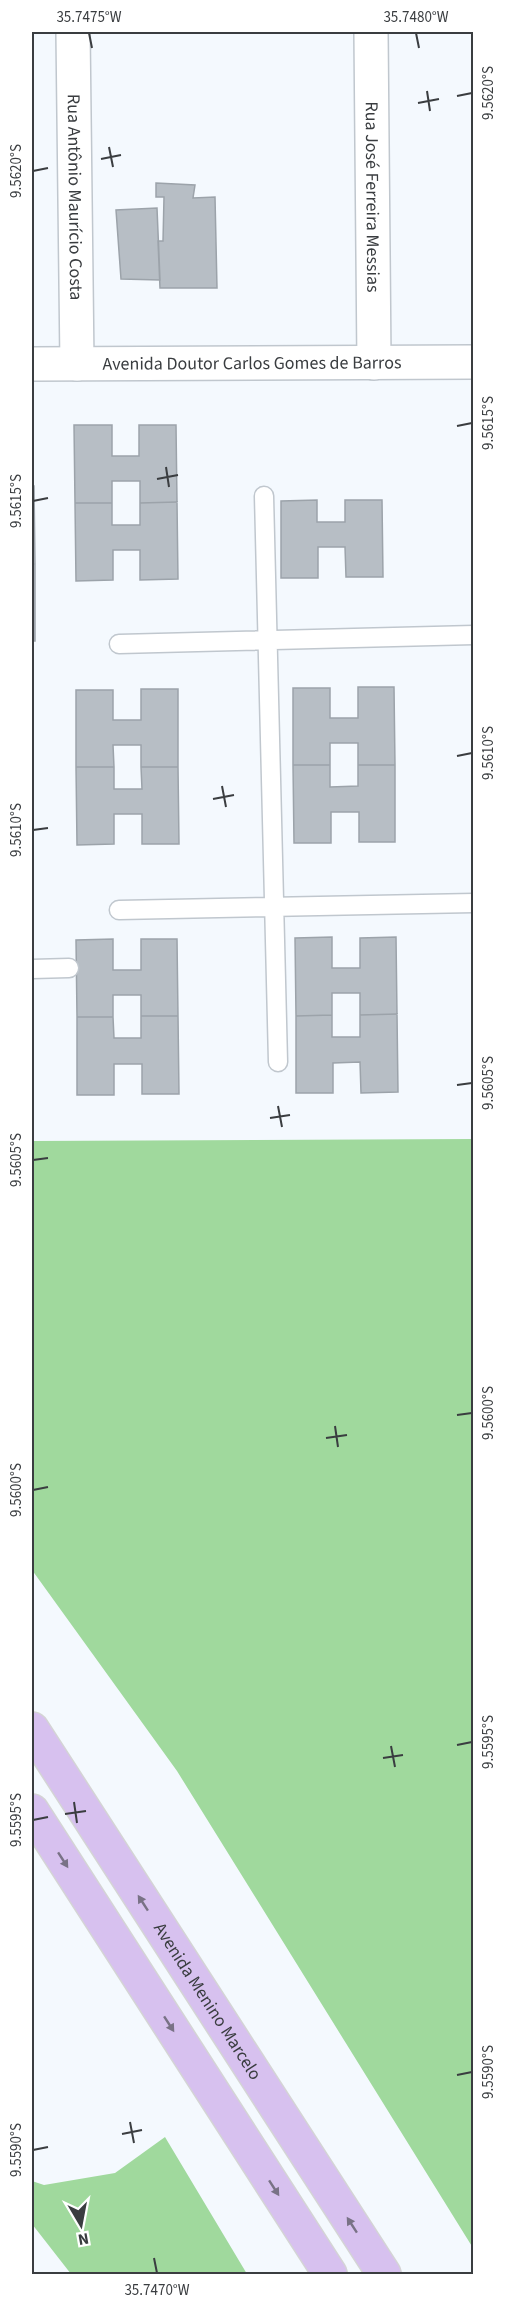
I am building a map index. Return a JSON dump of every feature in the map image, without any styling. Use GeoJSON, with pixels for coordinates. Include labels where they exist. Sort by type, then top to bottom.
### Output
{"type":"FeatureCollection","features":[{"type":"Feature","properties":{"kind":"main road","name":"Avenida Menino Marcelo"},"geometry":{"type":"LineString","coordinates":[[32,1729],[384,2274]]}},
{"type":"Feature","properties":{"kind":"main road"},"geometry":{"type":"LineString","coordinates":[[32,1811],[330,2274]]}},
{"type":"Feature","properties":{"kind":"street","name":"Rua Antônio Maurício Costa"},"geometry":{"type":"LineString","coordinates":[[73,32],[77,364]]}},
{"type":"Feature","properties":{"kind":"street","name":"Rua José Ferreira Messias"},"geometry":{"type":"LineString","coordinates":[[372,32],[374,363]]}},
{"type":"Feature","properties":{"kind":"street","name":"Avenida Doutor Carlos Gomes de Barros"},"geometry":{"type":"LineString","coordinates":[[32,364],[474,362]]}},
{"type":"Feature","properties":{"kind":"lane"},"geometry":{"type":"LineString","coordinates":[[264,496],[278,1062]]}},
{"type":"Feature","properties":{"kind":"lane"},"geometry":{"type":"LineString","coordinates":[[120,644],[474,635]]}},
{"type":"Feature","properties":{"kind":"lane"},"geometry":{"type":"LineString","coordinates":[[119,910],[474,903]]}},
{"type":"Feature","properties":{"kind":"lane"},"geometry":{"type":"LineString","coordinates":[[32,969],[69,968]]}},
{"type":"Feature","properties":{"kind":"green space"},"geometry":{"type":"Polygon","coordinates":[[[474,1139],[473,2248],[177,1771],[32,1570],[32,1141],[474,1139]]]}},
{"type":"Feature","properties":{"kind":"green space"},"geometry":{"type":"Polygon","coordinates":[[[165,2137],[247,2274],[71,2274],[32,2224],[32,2181],[44,2185],[115,2173],[165,2137]]]}},
{"type":"Feature","properties":{"kind":"building"},"geometry":{"type":"Polygon","coordinates":[[[156,183],[195,185],[193,198],[215,197],[217,288],[160,288],[158,241],[163,241],[164,197],[156,197],[156,183]]]}},
{"type":"Feature","properties":{"kind":"building"},"geometry":{"type":"Polygon","coordinates":[[[157,208],[160,280],[121,279],[116,210],[157,208]]]}},
{"type":"Feature","properties":{"kind":"building"},"geometry":{"type":"Polygon","coordinates":[[[74,425],[112,425],[112,456],[139,456],[139,425],[176,425],[177,502],[140,503],[140,481],[112,481],[112,503],[75,503],[74,425]]]}},
{"type":"Feature","properties":{"kind":"building"},"geometry":{"type":"Polygon","coordinates":[[[32,486],[34,486],[35,564],[32,564],[32,486]]]}},
{"type":"Feature","properties":{"kind":"building"},"geometry":{"type":"Polygon","coordinates":[[[317,500],[317,522],[345,522],[345,500],[382,500],[383,577],[346,577],[345,547],[318,547],[318,578],[281,578],[281,501],[317,500]]]}},
{"type":"Feature","properties":{"kind":"building"},"geometry":{"type":"Polygon","coordinates":[[[177,502],[178,579],[140,580],[140,550],[113,550],[113,580],[76,581],[75,503],[112,503],[112,525],[140,525],[140,503],[177,502]]]}},
{"type":"Feature","properties":{"kind":"building"},"geometry":{"type":"Polygon","coordinates":[[[32,564],[35,564],[35,641],[32,641],[32,564]]]}},
{"type":"Feature","properties":{"kind":"building"},"geometry":{"type":"Polygon","coordinates":[[[358,687],[394,687],[395,765],[358,765],[358,743],[330,743],[330,765],[293,765],[293,688],[330,688],[330,718],[358,718],[358,687]]]}},
{"type":"Feature","properties":{"kind":"building"},"geometry":{"type":"Polygon","coordinates":[[[141,689],[178,689],[178,767],[141,767],[141,745],[113,745],[114,767],[76,767],[76,690],[113,690],[113,720],[141,720],[141,689]]]}},
{"type":"Feature","properties":{"kind":"building"},"geometry":{"type":"Polygon","coordinates":[[[293,765],[330,765],[330,787],[358,786],[358,765],[395,765],[395,842],[359,842],[359,812],[331,812],[331,843],[294,843],[293,765]]]}},
{"type":"Feature","properties":{"kind":"building"},"geometry":{"type":"Polygon","coordinates":[[[76,767],[114,767],[114,789],[142,789],[141,767],[178,767],[179,844],[142,844],[142,814],[114,814],[114,844],[77,845],[76,767]]]}},
{"type":"Feature","properties":{"kind":"building"},"geometry":{"type":"Polygon","coordinates":[[[332,937],[332,968],[360,968],[360,938],[396,937],[397,1014],[360,1015],[360,993],[332,993],[332,1015],[296,1016],[295,938],[332,937]]]}},
{"type":"Feature","properties":{"kind":"building"},"geometry":{"type":"Polygon","coordinates":[[[113,939],[113,970],[141,970],[141,939],[177,939],[178,1016],[141,1016],[141,995],[113,995],[113,1017],[77,1017],[76,940],[113,939]]]}},
{"type":"Feature","properties":{"kind":"building"},"geometry":{"type":"Polygon","coordinates":[[[33,1006],[33,1084],[32,1084],[33,1006]]]}},
{"type":"Feature","properties":{"kind":"building"},"geometry":{"type":"Polygon","coordinates":[[[397,1014],[398,1092],[361,1093],[360,1062],[333,1063],[333,1093],[296,1093],[296,1016],[332,1015],[332,1037],[360,1037],[360,1015],[397,1014]]]}},
{"type":"Feature","properties":{"kind":"building"},"geometry":{"type":"Polygon","coordinates":[[[141,1016],[178,1016],[179,1094],[142,1094],[142,1064],[114,1064],[114,1095],[77,1095],[77,1017],[113,1017],[114,1038],[141,1038],[141,1016]]]}}]}
